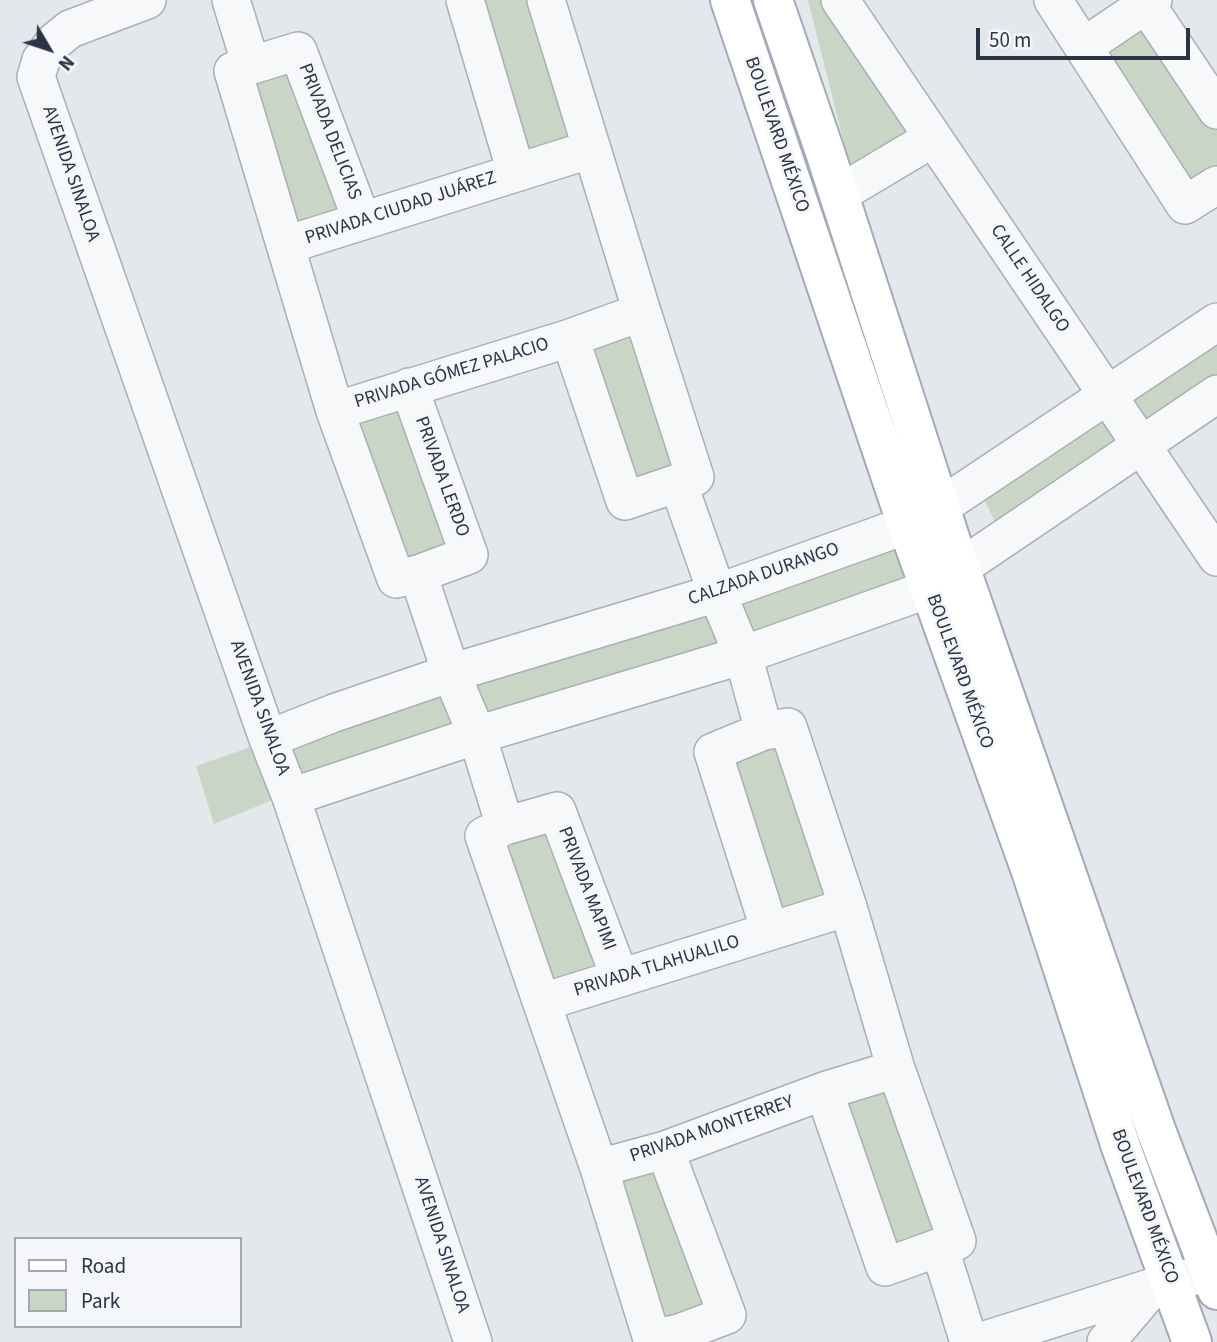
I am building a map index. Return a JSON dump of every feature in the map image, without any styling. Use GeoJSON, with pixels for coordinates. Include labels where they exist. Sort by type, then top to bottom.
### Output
{"type":"FeatureCollection","features":[{"type":"Feature","properties":{"kind":"main road","name":"BOULEVARD MÉXICO"},"geometry":{"type":"LineString","coordinates":[[730,0],[923,516],[961,569],[1156,1130],[1214,1281]]}},
{"type":"Feature","properties":{"kind":"main road","name":"BOULEVARD MÉXICO"},"geometry":{"type":"LineString","coordinates":[[773,0],[839,194],[923,516],[929,589],[1032,874],[1121,1147],[1161,1285],[1192,1342]]}},
{"type":"Feature","properties":{"kind":"street"},"geometry":{"type":"LineString","coordinates":[[78,15],[147,0]]}},
{"type":"Feature","properties":{"kind":"street"},"geometry":{"type":"LineString","coordinates":[[231,0],[251,65],[233,71],[335,411],[396,579],[418,574],[451,673],[477,735],[505,826],[484,836],[599,1168],[652,1339],[680,1338],[727,1315],[665,1150]]}},
{"type":"Feature","properties":{"kind":"street","name":"PRIVADA CIUDAD JUÁREZ"},"geometry":{"type":"LineString","coordinates":[[465,0],[516,172]]}},
{"type":"Feature","properties":{"kind":"street"},"geometry":{"type":"LineString","coordinates":[[546,0],[695,477],[678,484],[743,655],[764,731]]}},
{"type":"Feature","properties":{"kind":"street","name":"CALLE HIDALGO"},"geometry":{"type":"LineString","coordinates":[[840,0],[1217,557]]}},
{"type":"Feature","properties":{"kind":"street"},"geometry":{"type":"LineString","coordinates":[[1053,0],[1185,205],[1213,196]]}},
{"type":"Feature","properties":{"kind":"street"},"geometry":{"type":"LineString","coordinates":[[1083,47],[1149,2],[1217,110]]}},
{"type":"Feature","properties":{"kind":"street","name":"AVENIDA SINALOA"},"geometry":{"type":"LineString","coordinates":[[78,15],[41,60],[36,77],[268,739],[291,797],[473,1342]]}},
{"type":"Feature","properties":{"kind":"street","name":"PRIVADA DELICIAS"},"geometry":{"type":"LineString","coordinates":[[251,65],[298,51],[362,221]]}},
{"type":"Feature","properties":{"kind":"street"},"geometry":{"type":"LineString","coordinates":[[839,194],[933,138]]}},
{"type":"Feature","properties":{"kind":"street","name":"PRIVADA CIUDAD JUÁREZ"},"geometry":{"type":"LineString","coordinates":[[286,245],[592,149]]}},
{"type":"Feature","properties":{"kind":"street","name":"PRIVADA GÓMEZ PALACIO"},"geometry":{"type":"LineString","coordinates":[[335,411],[570,338],[642,312]]}},
{"type":"Feature","properties":{"kind":"street","name":"CALZADA DURANGO"},"geometry":{"type":"LineString","coordinates":[[268,739],[451,673],[718,593],[923,516],[1217,322]]}},
{"type":"Feature","properties":{"kind":"street","name":"PRIVADA GÓMEZ PALACIO"},"geometry":{"type":"LineString","coordinates":[[570,338],[625,501],[678,484]]}},
{"type":"Feature","properties":{"kind":"street","name":"PRIVADA LERDO"},"geometry":{"type":"LineString","coordinates":[[409,387],[469,555],[418,574]]}},
{"type":"Feature","properties":{"kind":"street"},"geometry":{"type":"LineString","coordinates":[[291,797],[477,735],[743,655],[929,589],[1217,394]]}},
{"type":"Feature","properties":{"kind":"street"},"geometry":{"type":"LineString","coordinates":[[770,931],[713,752],[764,731],[788,727],[848,906],[896,1069],[957,1241],[885,1267],[824,1091]]}},
{"type":"Feature","properties":{"kind":"street","name":"PRIVADA MAPIMI"},"geometry":{"type":"LineString","coordinates":[[505,826],[557,811],[620,978]]}},
{"type":"Feature","properties":{"kind":"street","name":"PRIVADA TLAHUALILO"},"geometry":{"type":"LineString","coordinates":[[543,1002],[848,906]]}},
{"type":"Feature","properties":{"kind":"street","name":"PRIVADA MONTERREY"},"geometry":{"type":"LineString","coordinates":[[599,1168],[665,1150],[824,1091],[896,1069]]}},
{"type":"Feature","properties":{"kind":"street"},"geometry":{"type":"LineString","coordinates":[[940,1249],[969,1342]]}},
{"type":"Feature","properties":{"kind":"street"},"geometry":{"type":"LineString","coordinates":[[978,1342],[1161,1285],[1214,1281]]}},
{"type":"Feature","properties":{"kind":"street"},"geometry":{"type":"LineString","coordinates":[[1107,1342],[1161,1285]]}},
{"type":"Feature","properties":{"kind":"green space"},"geometry":{"type":"Polygon","coordinates":[[[474,0],[538,0],[585,147],[525,160],[474,0]]]}},
{"type":"Feature","properties":{"kind":"green space"},"geometry":{"type":"Polygon","coordinates":[[[808,0],[830,0],[924,135],[853,179],[808,0]]]}},
{"type":"Feature","properties":{"kind":"green space"},"geometry":{"type":"Polygon","coordinates":[[[1146,7],[1217,113],[1217,180],[1187,199],[1087,47],[1146,7]]]}},
{"type":"Feature","properties":{"kind":"green space"},"geometry":{"type":"Polygon","coordinates":[[[295,60],[353,219],[293,235],[245,77],[295,60]]]}},
{"type":"Feature","properties":{"kind":"green space"},"geometry":{"type":"Polygon","coordinates":[[[638,318],[687,473],[632,491],[581,342],[638,318]]]}},
{"type":"Feature","properties":{"kind":"green space"},"geometry":{"type":"Polygon","coordinates":[[[1217,328],[1217,387],[1001,534],[979,489],[1217,328]]]}},
{"type":"Feature","properties":{"kind":"green space"},"geometry":{"type":"Polygon","coordinates":[[[405,395],[462,550],[400,573],[345,418],[405,395]]]}},
{"type":"Feature","properties":{"kind":"green space"},"geometry":{"type":"Polygon","coordinates":[[[905,530],[924,586],[294,791],[214,824],[196,766],[458,675],[905,530]]]}},
{"type":"Feature","properties":{"kind":"green space"},"geometry":{"type":"Polygon","coordinates":[[[785,732],[843,903],[771,923],[722,757],[785,732]]]}},
{"type":"Feature","properties":{"kind":"green space"},"geometry":{"type":"Polygon","coordinates":[[[554,817],[614,975],[550,990],[489,840],[554,817]]]}},
{"type":"Feature","properties":{"kind":"green space"},"geometry":{"type":"Polygon","coordinates":[[[894,1073],[952,1238],[887,1261],[830,1093],[894,1073]]]}},
{"type":"Feature","properties":{"kind":"green space"},"geometry":{"type":"Polygon","coordinates":[[[661,1155],[722,1312],[653,1334],[605,1172],[661,1155]]]}}]}
